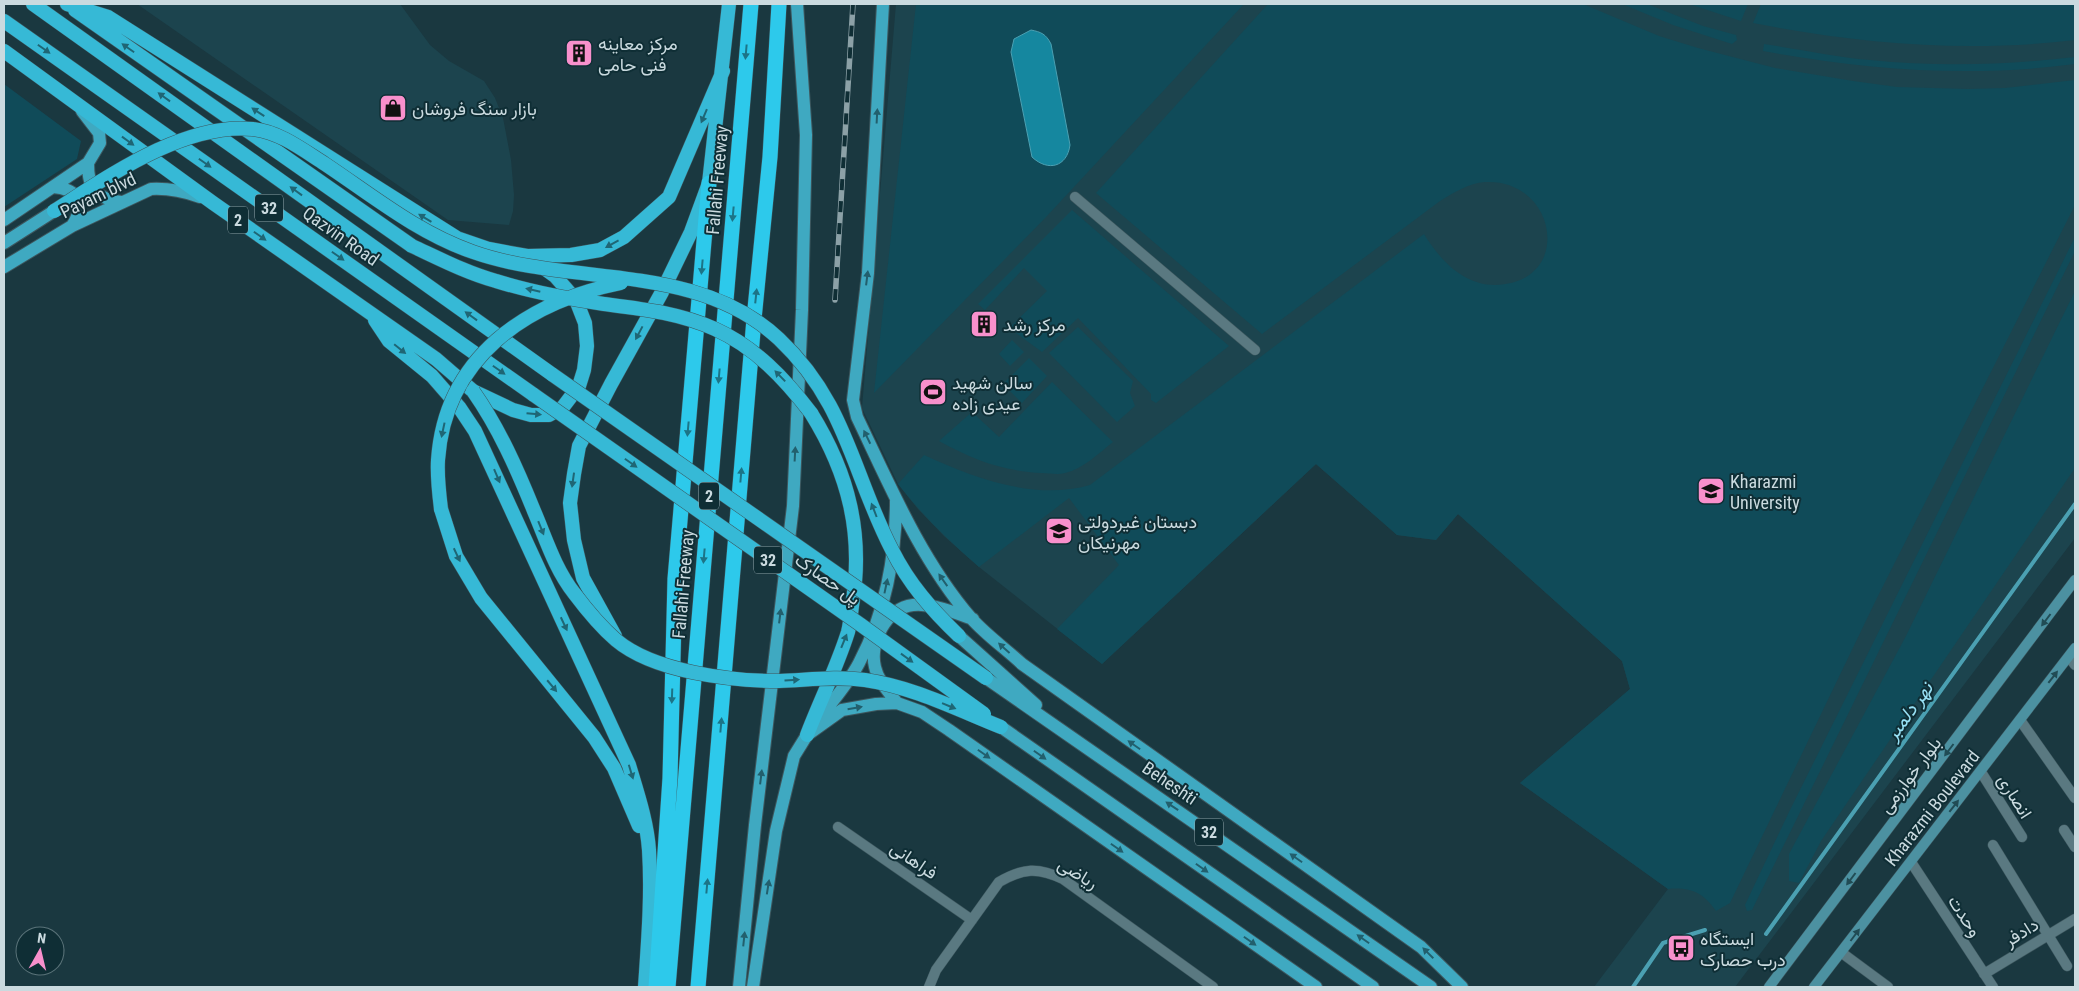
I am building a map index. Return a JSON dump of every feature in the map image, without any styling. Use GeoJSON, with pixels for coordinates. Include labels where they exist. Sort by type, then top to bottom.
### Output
{"type":"FeatureCollection","features":[{"type":"Feature","properties":{"kind":"highway","name":"Qazvin Road"},"geometry":{"type":"LineString","coordinates":[[33,4],[553,375]]}},
{"type":"Feature","properties":{"kind":"highway"},"geometry":{"type":"LineString","coordinates":[[66,4],[412,246],[461,269],[497,282],[603,303],[658,310],[682,316],[717,330],[764,361],[790,386],[811,413],[829,444],[853,515],[857,547],[856,581],[848,632],[806,735]]}},
{"type":"Feature","properties":{"kind":"highway"},"geometry":{"type":"LineString","coordinates":[[66,4],[108,17],[457,238],[489,249],[527,256],[571,255],[600,250],[624,237],[669,197],[723,71]]}},
{"type":"Feature","properties":{"kind":"highway"},"geometry":{"type":"LineString","coordinates":[[656,987],[670,778],[675,579],[709,183],[729,4]]}},
{"type":"Feature","properties":{"kind":"highway","name":"Fallahi Freeway"},"geometry":{"type":"LineString","coordinates":[[668,987],[751,4]]}},
{"type":"Feature","properties":{"kind":"highway","name":"2"},"geometry":{"type":"LineString","coordinates":[[698,987],[754,319],[770,158],[779,4]]}},
{"type":"Feature","properties":{"kind":"highway","name":"Qazvin Road"},"geometry":{"type":"LineString","coordinates":[[4,21],[534,395]]}},
{"type":"Feature","properties":{"kind":"highway","name":"2"},"geometry":{"type":"LineString","coordinates":[[4,51],[213,203],[436,359],[472,391]]}},
{"type":"Feature","properties":{"kind":"highway"},"geometry":{"type":"LineString","coordinates":[[54,211],[133,162],[177,142],[223,130],[255,129],[286,140],[403,217],[453,245],[503,261],[654,283],[698,294],[738,311],[778,338],[818,383],[837,417],[891,550],[920,596],[959,636]]}},
{"type":"Feature","properties":{"kind":"highway"},"geometry":{"type":"LineString","coordinates":[[617,641],[583,578],[574,540],[570,503],[579,446],[662,292],[691,232],[709,183]]}},
{"type":"Feature","properties":{"kind":"highway"},"geometry":{"type":"LineString","coordinates":[[472,391],[513,410],[531,415],[549,415],[563,407],[579,386],[584,370],[587,346],[585,323],[576,300],[555,276],[527,256]]}},
{"type":"Feature","properties":{"kind":"highway"},"geometry":{"type":"LineString","coordinates":[[634,280],[596,288],[551,304],[512,327],[487,349],[471,367],[453,396],[442,431],[438,459],[438,478],[441,509],[456,556],[481,598],[594,737],[614,768],[648,849]]}},
{"type":"Feature","properties":{"kind":"highway"},"geometry":{"type":"LineString","coordinates":[[369,312],[389,341],[432,376],[459,407],[475,431],[629,765],[640,803],[648,849],[649,909],[646,987]]}},
{"type":"Feature","properties":{"kind":"highway","name":"پل حصارک"},"geometry":{"type":"LineString","coordinates":[[553,375],[986,678]]}},
{"type":"Feature","properties":{"kind":"highway"},"geometry":{"type":"LineString","coordinates":[[472,391],[488,412],[512,456],[565,581],[595,618],[617,641],[639,654],[670,667],[709,676],[747,680],[839,677],[896,685],[1000,727]]}},
{"type":"Feature","properties":{"kind":"highway","name":"پل حصارک"},"geometry":{"type":"LineString","coordinates":[[534,395],[861,625],[1000,727]]}},
{"type":"Feature","properties":{"kind":"main road"},"geometry":{"type":"LineString","coordinates":[[739,987],[755,825],[793,506],[802,310],[806,135],[797,4]]}},
{"type":"Feature","properties":{"kind":"main road"},"geometry":{"type":"LineString","coordinates":[[884,4],[868,273],[853,400],[857,417],[928,558],[973,619],[1022,664],[1421,947],[1462,987]]}},
{"type":"Feature","properties":{"kind":"main road","name":"Payam blvd"},"geometry":{"type":"LineString","coordinates":[[4,220],[88,163],[100,143],[99,133],[77,105]]}},
{"type":"Feature","properties":{"kind":"main road"},"geometry":{"type":"LineString","coordinates":[[88,163],[88,177],[94,192],[106,200],[121,202]]}},
{"type":"Feature","properties":{"kind":"main road"},"geometry":{"type":"LineString","coordinates":[[53,187],[68,188],[78,199],[80,213],[72,226]]}},
{"type":"Feature","properties":{"kind":"main road","name":"Payam blvd"},"geometry":{"type":"LineString","coordinates":[[4,267],[72,226],[151,189],[166,188],[184,191],[213,203]]}},
{"type":"Feature","properties":{"kind":"main road"},"geometry":{"type":"LineString","coordinates":[[4,243],[54,211]]}},
{"type":"Feature","properties":{"kind":"main road"},"geometry":{"type":"LineString","coordinates":[[753,987],[776,831],[794,756],[806,735],[858,664],[878,619],[894,544],[896,497]]}},
{"type":"Feature","properties":{"kind":"main road","name":"بلوار خوارزمی"},"geometry":{"type":"LineString","coordinates":[[1769,987],[2075,580]]}},
{"type":"Feature","properties":{"kind":"main road"},"geometry":{"type":"LineString","coordinates":[[897,703],[880,680],[875,667],[876,646],[884,621],[895,612],[911,605],[923,605],[973,619]]}},
{"type":"Feature","properties":{"kind":"main road"},"geometry":{"type":"LineString","coordinates":[[959,636],[1013,683],[1065,733]]}},
{"type":"Feature","properties":{"kind":"main road","name":"Kharazmi Boulevard"},"geometry":{"type":"LineString","coordinates":[[1814,987],[1842,954],[2020,720],[2073,657]]}},
{"type":"Feature","properties":{"kind":"main road","name":"Beheshti"},"geometry":{"type":"LineString","coordinates":[[986,678],[1431,987]]}},
{"type":"Feature","properties":{"kind":"main road"},"geometry":{"type":"LineString","coordinates":[[806,735],[842,710],[876,704],[897,703],[922,712],[1316,987]]}},
{"type":"Feature","properties":{"kind":"main road","name":"32"},"geometry":{"type":"LineString","coordinates":[[1000,727],[1373,987]]}},
{"type":"Feature","properties":{"kind":"street"},"geometry":{"type":"LineString","coordinates":[[1075,197],[1255,350]]}},
{"type":"Feature","properties":{"kind":"street"},"geometry":{"type":"LineString","coordinates":[[2020,720],[2075,798]]}},
{"type":"Feature","properties":{"kind":"street","name":"انصاری"},"geometry":{"type":"LineString","coordinates":[[1981,772],[2022,837]]}},
{"type":"Feature","properties":{"kind":"street","name":"فراهانی"},"geometry":{"type":"LineString","coordinates":[[838,827],[972,920]]}},
{"type":"Feature","properties":{"kind":"street"},"geometry":{"type":"LineString","coordinates":[[2064,830],[2075,847]]}},
{"type":"Feature","properties":{"kind":"street"},"geometry":{"type":"LineString","coordinates":[[1993,845],[2067,966]]}},
{"type":"Feature","properties":{"kind":"street","name":"وحدت"},"geometry":{"type":"LineString","coordinates":[[1911,862],[1993,987]]}},
{"type":"Feature","properties":{"kind":"street","name":"ریاضی"},"geometry":{"type":"LineString","coordinates":[[929,987],[936,970],[999,882],[1014,874],[1031,870],[1048,872],[1064,879],[1213,987]]}},
{"type":"Feature","properties":{"kind":"street","name":"دادفر"},"geometry":{"type":"LineString","coordinates":[[1984,974],[2075,919]]}},
{"type":"Feature","properties":{"kind":"street"},"geometry":{"type":"LineString","coordinates":[[1842,954],[1888,987]]}},
{"type":"Feature","properties":{"kind":"shaded area","name":"بازار سنگ فروشان"},"geometry":{"type":"Polygon","coordinates":[[[137,4],[400,4],[430,45],[449,61],[484,81],[495,98],[503,118],[511,160],[514,195],[513,211],[509,225],[448,220],[137,4]]]}},
{"type":"Feature","properties":{"kind":"shaded area","name":"Kharazmi University"},"geometry":{"type":"Polygon","coordinates":[[[896,4],[2075,4],[2075,538],[1735,987],[1594,987],[1668,889],[1520,783],[1630,689],[1622,661],[1458,514],[1436,540],[1397,535],[1316,464],[1102,664],[979,567],[944,536],[918,509],[898,484],[862,408],[896,4]]]}},
{"type":"Feature","properties":{"kind":"shaded area"},"geometry":{"type":"Polygon","coordinates":[[[916,4],[1244,4],[1047,216],[874,393],[916,4]]]}},
{"type":"Feature","properties":{"kind":"shaded area","name":"Kharazmi University"},"geometry":{"type":"Polygon","coordinates":[[[1268,4],[1583,4],[1659,36],[1698,48],[1775,68],[1853,81],[1897,87],[1968,89],[2005,88],[2075,80],[2075,205],[1875,602],[1730,903],[1716,911],[1706,899],[1695,892],[1683,889],[1668,889],[1520,783],[1630,689],[1622,661],[1458,514],[1436,540],[1397,535],[1316,464],[1102,664],[1057,629],[1119,565],[1069,498],[979,567],[936,527],[898,484],[924,455],[984,479],[1026,489],[1069,489],[1090,485],[1424,234],[1445,262],[1473,281],[1495,285],[1520,280],[1537,268],[1546,250],[1547,231],[1541,212],[1528,196],[1509,185],[1485,182],[1473,184],[1440,201],[1262,334],[1096,193],[1268,4]]]}},
{"type":"Feature","properties":{"kind":"shaded area"},"geometry":{"type":"Polygon","coordinates":[[[1622,4],[1647,4],[1703,26],[1736,35],[1737,40],[1732,44],[1673,25],[1622,4]]]}},
{"type":"Feature","properties":{"kind":"shaded area"},"geometry":{"type":"Polygon","coordinates":[[[1689,4],[1748,4],[1741,21],[1689,4]]]}},
{"type":"Feature","properties":{"kind":"shaded area"},"geometry":{"type":"Polygon","coordinates":[[[1761,4],[2075,4],[2075,40],[1994,46],[1954,46],[1873,41],[1753,23],[1761,4]]]}},
{"type":"Feature","properties":{"kind":"shaded area"},"geometry":{"type":"Polygon","coordinates":[[[1031,30],[1043,34],[1051,44],[1070,145],[1065,158],[1056,165],[1050,166],[1038,162],[1032,157],[1011,52],[1014,39],[1031,30]]]}},
{"type":"Feature","properties":{"kind":"shaded area"},"geometry":{"type":"Polygon","coordinates":[[[1764,44],[1843,57],[1921,64],[2024,62],[2075,57],[2075,64],[1997,71],[1919,70],[1802,58],[1763,51],[1764,44]]]}},
{"type":"Feature","properties":{"kind":"shaded area"},"geometry":{"type":"Polygon","coordinates":[[[4,84],[81,141],[77,159],[4,207],[4,84]]]}},
{"type":"Feature","properties":{"kind":"shaded area"},"geometry":{"type":"Polygon","coordinates":[[[1072,210],[1229,346],[1156,403],[1151,400],[1151,394],[1078,318],[1042,352],[1009,328],[1047,291],[1024,268],[985,310],[978,304],[1072,210]]]}},
{"type":"Feature","properties":{"kind":"shaded area"},"geometry":{"type":"Polygon","coordinates":[[[2075,237],[2075,251],[1752,910],[1747,911],[1745,905],[1789,812],[2075,237]]]}},
{"type":"Feature","properties":{"kind":"shaded area"},"geometry":{"type":"Polygon","coordinates":[[[2075,291],[2075,468],[1821,841],[1799,883],[1789,881],[1789,854],[1906,636],[2075,291]]]}},
{"type":"Feature","properties":{"kind":"shaded area"},"geometry":{"type":"Polygon","coordinates":[[[1078,327],[1133,381],[1130,393],[1135,406],[1117,422],[1049,353],[1078,327]]]}},
{"type":"Feature","properties":{"kind":"shaded area"},"geometry":{"type":"Polygon","coordinates":[[[1012,340],[1024,352],[1010,366],[999,354],[1012,340]]]}},
{"type":"Feature","properties":{"kind":"shaded area"},"geometry":{"type":"Polygon","coordinates":[[[1029,358],[1047,376],[1022,403],[1003,384],[1029,358]]]}},
{"type":"Feature","properties":{"kind":"shaded area"},"geometry":{"type":"Polygon","coordinates":[[[1052,382],[1113,442],[1078,468],[1059,474],[1014,470],[976,459],[939,441],[972,412],[999,437],[1052,382]]]}},
{"type":"Feature","properties":{"kind":"waterway","name":"نهر دلمبر"},"geometry":{"type":"LineString","coordinates":[[1766,934],[2075,504]]}},
{"type":"Feature","properties":{"kind":"waterway"},"geometry":{"type":"LineString","coordinates":[[1633,987],[1663,943],[1705,930]]}},
{"type":"Feature","properties":{"kind":"railway"},"geometry":{"type":"LineString","coordinates":[[835,300],[853,4]]}},
{"type":"Feature","properties":{"kind":"place","name":"مرکز معاینه فنی حامی"},"geometry":{"type":"Point","coordinates":[579,53]}},
{"type":"Feature","properties":{"kind":"place","name":"بازار سنگ فروشان"},"geometry":{"type":"Point","coordinates":[393,108]}},
{"type":"Feature","properties":{"kind":"place","name":"مرکز رشد"},"geometry":{"type":"Point","coordinates":[984,324]}},
{"type":"Feature","properties":{"kind":"place","name":"سالن شهید عیدی زاده"},"geometry":{"type":"Point","coordinates":[933,392]}},
{"type":"Feature","properties":{"kind":"place","name":"Kharazmi University"},"geometry":{"type":"Point","coordinates":[1711,491]}},
{"type":"Feature","properties":{"kind":"place","name":"دبستان غیردولتی مهرنیکان"},"geometry":{"type":"Point","coordinates":[1059,531]}},
{"type":"Feature","properties":{"kind":"place","name":"ایستگاه درب حصارک"},"geometry":{"type":"Point","coordinates":[1681,948]}}]}
